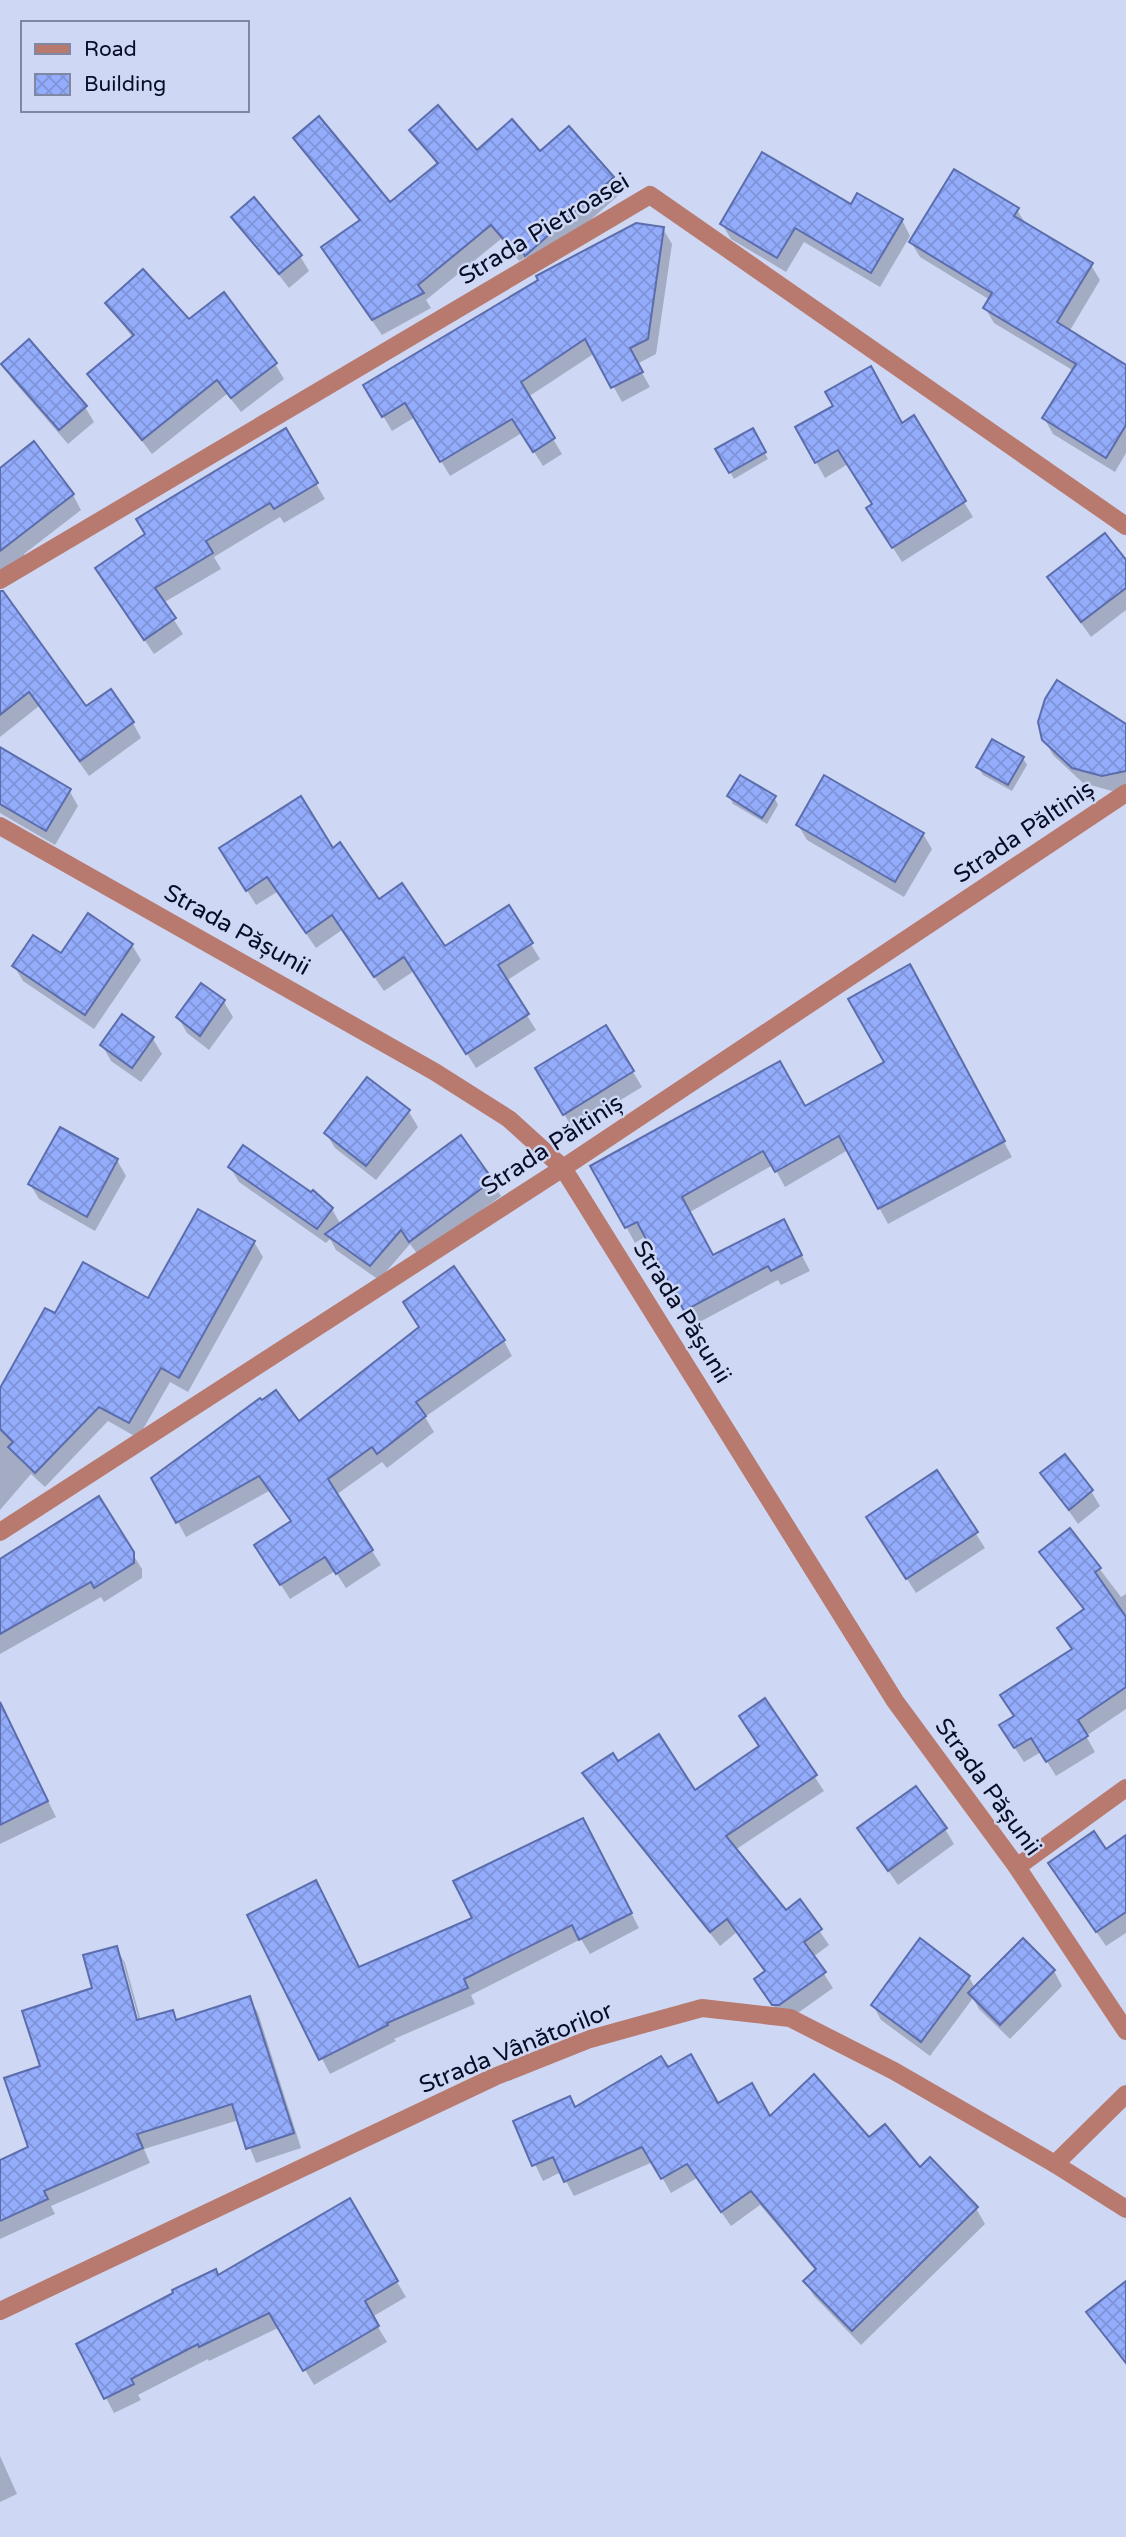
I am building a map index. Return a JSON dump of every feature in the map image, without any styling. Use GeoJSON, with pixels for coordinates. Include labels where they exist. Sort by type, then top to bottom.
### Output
{"type":"FeatureCollection","features":[{"type":"Feature","properties":{"kind":"street","name":"Strada Pietroasei"},"geometry":{"type":"LineString","coordinates":[[0,580],[650,195],[1126,526]]}},
{"type":"Feature","properties":{"kind":"street","name":"Strada Păltiniș"},"geometry":{"type":"LineString","coordinates":[[0,1532],[563,1168],[1126,793]]}},
{"type":"Feature","properties":{"kind":"street","name":"Strada Pășunii"},"geometry":{"type":"LineString","coordinates":[[0,826],[435,1072],[509,1119],[563,1168],[895,1701],[1017,1867],[1126,2031]]}},
{"type":"Feature","properties":{"kind":"street"},"geometry":{"type":"LineString","coordinates":[[1017,1867],[1126,1788]]}},
{"type":"Feature","properties":{"kind":"street","name":"Strada Vânătorilor"},"geometry":{"type":"LineString","coordinates":[[0,2311],[494,2077],[590,2039],[702,2008],[790,2018],[894,2071],[1055,2164],[1126,2209]]}},
{"type":"Feature","properties":{"kind":"street"},"geometry":{"type":"LineString","coordinates":[[1055,2164],[1126,2094]]}},
{"type":"Feature","properties":{"kind":"building"},"geometry":{"type":"Polygon","coordinates":[[[438,105],[477,150],[512,119],[540,151],[569,126],[614,177],[525,256],[517,243],[510,247],[491,225],[418,285],[424,293],[372,320],[321,247],[360,220],[293,138],[319,116],[390,202],[438,163],[409,130],[438,105]]]}},
{"type":"Feature","properties":{"kind":"building"},"geometry":{"type":"Polygon","coordinates":[[[762,152],[851,204],[857,193],[903,219],[871,273],[795,228],[777,258],[720,224],[762,152]]]}},
{"type":"Feature","properties":{"kind":"building"},"geometry":{"type":"Polygon","coordinates":[[[954,169],[1019,208],[1014,216],[1093,263],[1057,322],[1126,365],[1126,425],[1106,458],[1042,418],[1076,364],[983,308],[992,293],[909,242],[954,169]]]}},
{"type":"Feature","properties":{"kind":"building"},"geometry":{"type":"Polygon","coordinates":[[[254,197],[302,255],[279,274],[231,217],[254,197]]]}},
{"type":"Feature","properties":{"kind":"building"},"geometry":{"type":"Polygon","coordinates":[[[636,223],[664,227],[648,339],[630,348],[643,372],[611,388],[585,339],[521,382],[555,438],[533,452],[512,419],[440,462],[405,403],[382,417],[363,385],[538,280],[536,276],[636,223]]]}},
{"type":"Feature","properties":{"kind":"building"},"geometry":{"type":"Polygon","coordinates":[[[143,269],[189,319],[224,292],[277,363],[231,398],[217,380],[142,440],[87,374],[134,335],[105,303],[143,269]]]}},
{"type":"Feature","properties":{"kind":"building"},"geometry":{"type":"Polygon","coordinates":[[[29,339],[87,406],[59,430],[1,364],[29,339]]]}},
{"type":"Feature","properties":{"kind":"building"},"geometry":{"type":"Polygon","coordinates":[[[871,366],[902,423],[914,415],[966,501],[892,548],[866,508],[872,504],[838,450],[815,463],[795,427],[833,406],[825,392],[871,366]]]}},
{"type":"Feature","properties":{"kind":"building"},"geometry":{"type":"Polygon","coordinates":[[[286,428],[318,483],[274,509],[270,503],[206,541],[213,553],[155,588],[176,618],[144,640],[95,568],[145,534],[136,519],[286,428]]]}},
{"type":"Feature","properties":{"kind":"building"},"geometry":{"type":"Polygon","coordinates":[[[753,428],[766,452],[729,473],[715,449],[753,428]]]}},
{"type":"Feature","properties":{"kind":"building"},"geometry":{"type":"Polygon","coordinates":[[[34,441],[74,494],[0,551],[0,468],[34,441]]]}},
{"type":"Feature","properties":{"kind":"building"},"geometry":{"type":"Polygon","coordinates":[[[1105,533],[1126,560],[1126,588],[1081,622],[1047,577],[1105,533]]]}},
{"type":"Feature","properties":{"kind":"building"},"geometry":{"type":"Polygon","coordinates":[[[0,591],[3,591],[86,706],[111,689],[134,722],[80,761],[29,692],[0,715],[0,591]]]}},
{"type":"Feature","properties":{"kind":"building"},"geometry":{"type":"Polygon","coordinates":[[[1057,680],[1126,724],[1126,771],[1102,776],[1072,768],[1042,740],[1038,722],[1045,699],[1057,680]]]}},
{"type":"Feature","properties":{"kind":"building"},"geometry":{"type":"Polygon","coordinates":[[[992,739],[1024,757],[1008,785],[976,767],[992,739]]]}},
{"type":"Feature","properties":{"kind":"building"},"geometry":{"type":"Polygon","coordinates":[[[0,747],[71,789],[46,831],[0,804],[0,747]]]}},
{"type":"Feature","properties":{"kind":"building"},"geometry":{"type":"Polygon","coordinates":[[[740,775],[776,796],[762,818],[727,796],[740,775]]]}},
{"type":"Feature","properties":{"kind":"building"},"geometry":{"type":"Polygon","coordinates":[[[824,775],[924,833],[895,882],[796,825],[824,775]]]}},
{"type":"Feature","properties":{"kind":"building"},"geometry":{"type":"Polygon","coordinates":[[[301,796],[333,848],[340,842],[379,899],[402,883],[445,946],[509,905],[533,943],[498,965],[529,1014],[466,1054],[404,957],[374,977],[332,915],[306,933],[267,877],[246,891],[219,848],[301,796]]]}},
{"type":"Feature","properties":{"kind":"building"},"geometry":{"type":"Polygon","coordinates":[[[88,913],[133,944],[85,1015],[12,966],[33,935],[61,953],[88,913]]]}},
{"type":"Feature","properties":{"kind":"building"},"geometry":{"type":"Polygon","coordinates":[[[910,964],[1005,1141],[878,1209],[839,1136],[775,1172],[763,1151],[682,1197],[713,1255],[784,1219],[802,1255],[771,1271],[768,1266],[684,1311],[637,1222],[625,1228],[590,1166],[780,1061],[805,1106],[884,1062],[848,999],[910,964]]]}},
{"type":"Feature","properties":{"kind":"building"},"geometry":{"type":"Polygon","coordinates":[[[201,983],[225,1000],[200,1036],[176,1017],[201,983]]]}},
{"type":"Feature","properties":{"kind":"building"},"geometry":{"type":"Polygon","coordinates":[[[122,1014],[154,1037],[132,1068],[100,1045],[122,1014]]]}},
{"type":"Feature","properties":{"kind":"building"},"geometry":{"type":"Polygon","coordinates":[[[606,1025],[634,1071],[563,1115],[535,1068],[606,1025]]]}},
{"type":"Feature","properties":{"kind":"building"},"geometry":{"type":"Polygon","coordinates":[[[367,1077],[410,1110],[366,1166],[324,1133],[367,1077]]]}},
{"type":"Feature","properties":{"kind":"building"},"geometry":{"type":"Polygon","coordinates":[[[60,1127],[118,1159],[87,1217],[28,1184],[60,1127]]]}},
{"type":"Feature","properties":{"kind":"building"},"geometry":{"type":"Polygon","coordinates":[[[461,1135],[493,1180],[409,1242],[401,1230],[370,1266],[325,1234],[461,1135]]]}},
{"type":"Feature","properties":{"kind":"building"},"geometry":{"type":"Polygon","coordinates":[[[243,1145],[311,1192],[313,1190],[333,1208],[317,1229],[228,1167],[243,1145]]]}},
{"type":"Feature","properties":{"kind":"building"},"geometry":{"type":"Polygon","coordinates":[[[198,1209],[255,1241],[179,1378],[161,1368],[129,1423],[99,1407],[35,1473],[8,1447],[13,1442],[0,1429],[0,1388],[45,1308],[55,1313],[83,1262],[148,1298],[198,1209]]]}},
{"type":"Feature","properties":{"kind":"building"},"geometry":{"type":"Polygon","coordinates":[[[454,1266],[505,1340],[416,1402],[426,1416],[377,1454],[372,1447],[328,1479],[373,1550],[336,1574],[325,1557],[280,1585],[254,1545],[291,1521],[259,1476],[176,1523],[151,1478],[260,1398],[262,1400],[276,1390],[299,1421],[419,1327],[403,1302],[454,1266]]]}},
{"type":"Feature","properties":{"kind":"building"},"geometry":{"type":"Polygon","coordinates":[[[1065,1454],[1093,1490],[1069,1510],[1040,1473],[1065,1454]]]}},
{"type":"Feature","properties":{"kind":"building"},"geometry":{"type":"Polygon","coordinates":[[[937,1470],[978,1532],[906,1579],[866,1517],[937,1470]]]}},
{"type":"Feature","properties":{"kind":"building"},"geometry":{"type":"Polygon","coordinates":[[[99,1496],[134,1552],[134,1563],[94,1588],[91,1582],[0,1634],[0,1559],[99,1496]]]}},
{"type":"Feature","properties":{"kind":"building"},"geometry":{"type":"Polygon","coordinates":[[[1070,1528],[1101,1568],[1095,1572],[1126,1617],[1126,1687],[1078,1720],[1088,1736],[1046,1762],[1031,1738],[1014,1748],[999,1725],[1014,1716],[1000,1695],[1072,1649],[1057,1628],[1084,1609],[1039,1552],[1070,1528]]]}},
{"type":"Feature","properties":{"kind":"building"},"geometry":{"type":"Polygon","coordinates":[[[765,1698],[817,1775],[726,1836],[786,1910],[800,1899],[822,1929],[804,1942],[826,1972],[779,2005],[772,2005],[754,1979],[765,1971],[727,1919],[710,1932],[582,1773],[613,1753],[618,1761],[659,1734],[695,1790],[759,1746],[739,1716],[765,1698]]]}},
{"type":"Feature","properties":{"kind":"building"},"geometry":{"type":"Polygon","coordinates":[[[0,1702],[48,1801],[0,1825],[0,1702]]]}},
{"type":"Feature","properties":{"kind":"building"},"geometry":{"type":"Polygon","coordinates":[[[916,1786],[947,1828],[888,1871],[857,1828],[916,1786]]]}},
{"type":"Feature","properties":{"kind":"building"},"geometry":{"type":"Polygon","coordinates":[[[583,1818],[632,1913],[579,1940],[572,1925],[464,1979],[468,1988],[387,2023],[388,2025],[319,2060],[247,1915],[316,1880],[359,1967],[472,1918],[453,1881],[583,1818]]]}},
{"type":"Feature","properties":{"kind":"building"},"geometry":{"type":"Polygon","coordinates":[[[1094,1831],[1106,1849],[1126,1835],[1126,1912],[1096,1932],[1048,1863],[1094,1831]]]}},
{"type":"Feature","properties":{"kind":"building"},"geometry":{"type":"Polygon","coordinates":[[[920,1938],[970,1976],[921,2042],[871,2005],[920,1938]]]}},
{"type":"Feature","properties":{"kind":"building"},"geometry":{"type":"Polygon","coordinates":[[[1023,1938],[1055,1970],[1000,2025],[968,1993],[1023,1938]]]}},
{"type":"Feature","properties":{"kind":"building"},"geometry":{"type":"Polygon","coordinates":[[[117,1946],[137,2020],[173,2010],[176,2020],[250,1996],[294,2133],[246,2149],[232,2104],[137,2134],[143,2148],[44,2191],[48,2199],[0,2221],[0,2160],[28,2147],[4,2078],[40,2066],[22,2011],[92,1988],[83,1955],[117,1946]]]}},
{"type":"Feature","properties":{"kind":"building"},"geometry":{"type":"Polygon","coordinates":[[[691,2054],[718,2103],[752,2083],[770,2116],[814,2074],[869,2137],[885,2124],[920,2167],[930,2157],[978,2207],[852,2331],[803,2281],[816,2269],[751,2191],[721,2212],[687,2164],[661,2179],[642,2147],[564,2182],[553,2157],[532,2166],[513,2121],[570,2096],[575,2107],[661,2056],[668,2067],[691,2054]]]}},
{"type":"Feature","properties":{"kind":"building"},"geometry":{"type":"Polygon","coordinates":[[[350,2198],[398,2281],[365,2301],[379,2326],[303,2371],[269,2313],[199,2347],[198,2344],[131,2379],[134,2384],[104,2399],[76,2344],[173,2293],[172,2290],[216,2269],[218,2275],[350,2198]]]}},
{"type":"Feature","properties":{"kind":"building"},"geometry":{"type":"Polygon","coordinates":[[[1126,2281],[1126,2363],[1086,2312],[1126,2281]]]}}]}
